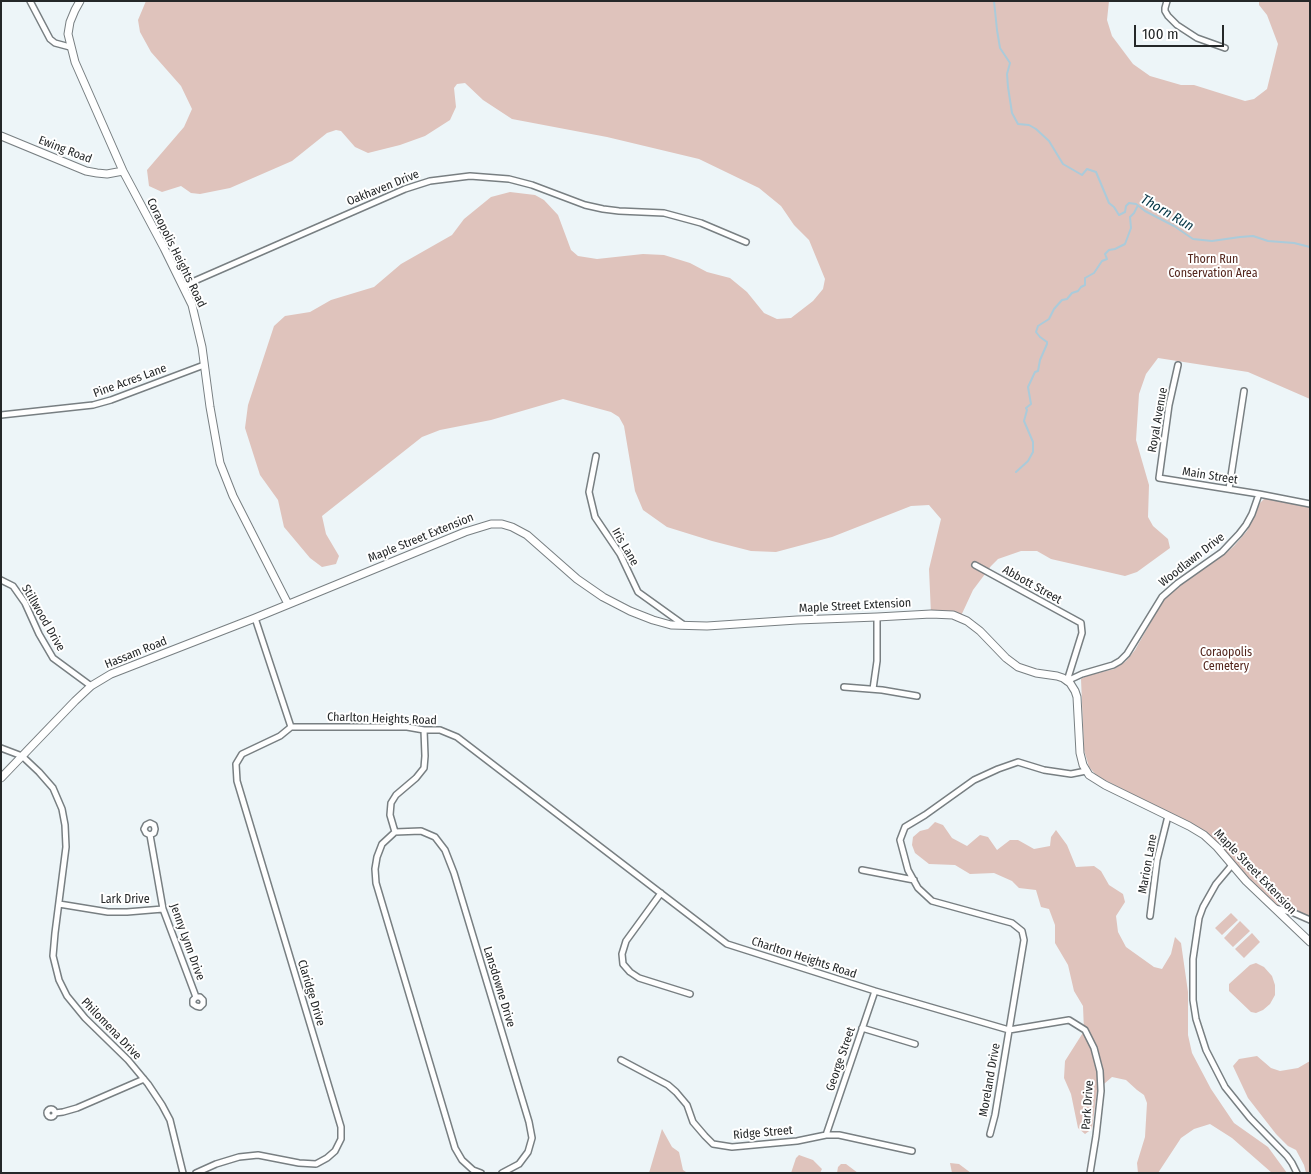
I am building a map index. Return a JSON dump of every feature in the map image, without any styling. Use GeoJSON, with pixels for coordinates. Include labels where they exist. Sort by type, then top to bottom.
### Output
{"type":"FeatureCollection","features":[{"type":"Feature","properties":{"kind":"street"},"geometry":{"type":"LineString","coordinates":[[30,1],[50,39],[55,43],[70,48]]}},
{"type":"Feature","properties":{"kind":"street","name":"Coraopolis Heights Road"},"geometry":{"type":"LineString","coordinates":[[80,1],[70,22],[68,34],[74,62],[123,172],[192,305],[198,327],[220,463],[233,496],[288,604]]}},
{"type":"Feature","properties":{"kind":"street"},"geometry":{"type":"LineString","coordinates":[[1167,1],[1166,12],[1177,25],[1197,38],[1225,48]]}},
{"type":"Feature","properties":{"kind":"street","name":"Ewing Road"},"geometry":{"type":"LineString","coordinates":[[1,136],[86,171],[97,174],[123,172]]}},
{"type":"Feature","properties":{"kind":"street","name":"Oakhaven Drive"},"geometry":{"type":"LineString","coordinates":[[183,286],[405,189],[430,180],[470,176],[509,179],[532,185],[585,205],[604,209],[664,213],[701,223],[746,242]]}},
{"type":"Feature","properties":{"kind":"street","name":"Pine Acres Lane"},"geometry":{"type":"LineString","coordinates":[[1,415],[93,405],[204,365]]}},
{"type":"Feature","properties":{"kind":"street","name":"Royal Avenue"},"geometry":{"type":"LineString","coordinates":[[1159,478],[1178,365]]}},
{"type":"Feature","properties":{"kind":"street"},"geometry":{"type":"LineString","coordinates":[[1229,489],[1244,391]]}},
{"type":"Feature","properties":{"kind":"street","name":"Iris Lane"},"geometry":{"type":"LineString","coordinates":[[596,456],[589,492],[595,517],[620,554],[638,592],[686,626]]}},
{"type":"Feature","properties":{"kind":"street","name":"Main Street"},"geometry":{"type":"LineString","coordinates":[[1159,478],[1259,494]]}},
{"type":"Feature","properties":{"kind":"street"},"geometry":{"type":"LineString","coordinates":[[1259,494],[1310,504]]}},
{"type":"Feature","properties":{"kind":"street","name":"Woodlawn Drive"},"geometry":{"type":"LineString","coordinates":[[1067,681],[1082,674],[1113,666],[1120,662],[1127,654],[1162,597],[1178,583],[1222,552],[1239,534],[1252,514],[1259,494]]}},
{"type":"Feature","properties":{"kind":"street","name":"Maple Street Extension"},"geometry":{"type":"LineString","coordinates":[[255,618],[480,526],[502,524],[520,531],[577,579],[613,602],[630,611],[662,623],[686,626],[932,614],[953,615],[974,626],[1006,658],[1018,667],[1036,673],[1057,676],[1067,681]]}},
{"type":"Feature","properties":{"kind":"street","name":"Abbott Street"},"geometry":{"type":"LineString","coordinates":[[975,565],[1080,623],[1082,633],[1067,681]]}},
{"type":"Feature","properties":{"kind":"street","name":"Stillwood Drive"},"geometry":{"type":"LineString","coordinates":[[1,580],[13,586],[25,603],[38,634],[53,658],[91,686]]}},
{"type":"Feature","properties":{"kind":"street"},"geometry":{"type":"LineString","coordinates":[[874,689],[877,617]]}},
{"type":"Feature","properties":{"kind":"street"},"geometry":{"type":"LineString","coordinates":[[255,618],[291,726]]}},
{"type":"Feature","properties":{"kind":"street","name":"Hassam Road"},"geometry":{"type":"LineString","coordinates":[[1,778],[91,686],[111,674],[255,618]]}},
{"type":"Feature","properties":{"kind":"street"},"geometry":{"type":"LineString","coordinates":[[1009,1030],[1024,940],[1022,931],[1012,924],[932,901],[918,888],[908,870],[900,840],[904,827],[925,815],[974,780],[998,769],[1018,762],[1044,770],[1071,774],[1086,771],[1081,759],[1079,745],[1077,697],[1073,687],[1067,681]]}},
{"type":"Feature","properties":{"kind":"street"},"geometry":{"type":"LineString","coordinates":[[844,687],[874,689],[917,696]]}},
{"type":"Feature","properties":{"kind":"street","name":"Charlton Heights Road"},"geometry":{"type":"LineString","coordinates":[[291,726],[407,727],[440,730],[457,737],[728,944],[875,991],[1009,1030]]}},
{"type":"Feature","properties":{"kind":"street","name":"Claridge Drive"},"geometry":{"type":"LineString","coordinates":[[196,1173],[216,1164],[258,1154],[299,1163],[316,1164],[328,1158],[335,1151],[341,1139],[341,1127],[237,780],[236,764],[242,754],[280,736],[291,726]]}},
{"type":"Feature","properties":{"kind":"street"},"geometry":{"type":"LineString","coordinates":[[424,730],[424,768],[416,778],[396,795],[390,804],[390,815],[396,832],[382,844],[374,869],[376,883],[455,1148],[462,1160],[473,1170],[481,1173]]}},
{"type":"Feature","properties":{"kind":"street"},"geometry":{"type":"LineString","coordinates":[[1,748],[22,756]]}},
{"type":"Feature","properties":{"kind":"street","name":"Philomena Drive"},"geometry":{"type":"LineString","coordinates":[[22,756],[52,788],[62,809],[66,825],[66,847],[54,933],[54,956],[59,980],[67,996],[85,1018],[128,1060],[162,1105],[170,1120],[183,1173]]}},
{"type":"Feature","properties":{"kind":"street","name":"Maple Street Extension"},"geometry":{"type":"LineString","coordinates":[[1086,771],[1104,785],[1204,835],[1217,847],[1246,881],[1310,942]]}},
{"type":"Feature","properties":{"kind":"street","name":"Marion Lane"},"geometry":{"type":"LineString","coordinates":[[1150,916],[1157,860],[1168,816]]}},
{"type":"Feature","properties":{"kind":"street","name":"Lansdowne Drive"},"geometry":{"type":"LineString","coordinates":[[396,832],[422,831],[435,838],[445,850],[454,873],[529,1122],[532,1138],[528,1152],[518,1164],[502,1173]]}},
{"type":"Feature","properties":{"kind":"street","name":"Jenny Lynn Drive"},"geometry":{"type":"LineString","coordinates":[[150,834],[163,909],[196,997]]}},
{"type":"Feature","properties":{"kind":"street"},"geometry":{"type":"LineString","coordinates":[[1232,865],[1216,884],[1199,918],[1192,968],[1196,1019],[1206,1050],[1226,1087],[1250,1118],[1287,1156],[1297,1173]]}},
{"type":"Feature","properties":{"kind":"street"},"geometry":{"type":"LineString","coordinates":[[862,870],[914,880]]}},
{"type":"Feature","properties":{"kind":"street"},"geometry":{"type":"LineString","coordinates":[[661,893],[626,941],[622,954],[623,964],[639,978],[690,994]]}},
{"type":"Feature","properties":{"kind":"street","name":"Lark Drive"},"geometry":{"type":"LineString","coordinates":[[59,904],[108,912],[163,909]]}},
{"type":"Feature","properties":{"kind":"street"},"geometry":{"type":"LineString","coordinates":[[1274,908],[1294,913],[1310,920]]}},
{"type":"Feature","properties":{"kind":"street","name":"George Street"},"geometry":{"type":"LineString","coordinates":[[826,1134],[875,991]]}},
{"type":"Feature","properties":{"kind":"street","name":"Park Drive"},"geometry":{"type":"LineString","coordinates":[[1009,1030],[1069,1020],[1085,1030],[1094,1048],[1100,1071],[1101,1092],[1090,1173]]}},
{"type":"Feature","properties":{"kind":"street"},"geometry":{"type":"LineString","coordinates":[[862,1028],[915,1044]]}},
{"type":"Feature","properties":{"kind":"street","name":"Moreland Drive"},"geometry":{"type":"LineString","coordinates":[[990,1134],[1009,1030]]}},
{"type":"Feature","properties":{"kind":"street","name":"Ridge Street"},"geometry":{"type":"LineString","coordinates":[[621,1060],[668,1085],[676,1092],[687,1105],[693,1122],[713,1144],[732,1147],[797,1141],[826,1134],[839,1135],[912,1151]]}},
{"type":"Feature","properties":{"kind":"street"},"geometry":{"type":"LineString","coordinates":[[55,1113],[77,1108],[144,1079]]}},
{"type":"Feature","properties":{"kind":"green space","name":"Thorn Run Conservation Area"},"geometry":{"type":"Polygon","coordinates":[[[146,1],[1109,1],[1107,20],[1112,36],[1133,64],[1150,76],[1181,85],[1194,85],[1245,101],[1254,99],[1267,89],[1278,44],[1267,15],[1259,5],[1259,1],[1310,1],[1310,399],[1248,372],[1158,358],[1146,374],[1139,394],[1136,440],[1149,485],[1148,517],[1153,526],[1168,539],[1170,548],[1137,572],[1125,576],[1051,559],[1037,551],[1021,551],[998,559],[991,566],[973,590],[960,618],[931,614],[929,569],[941,519],[929,505],[911,506],[832,537],[776,552],[751,551],[712,541],[667,527],[643,510],[635,491],[624,426],[619,417],[611,412],[563,399],[491,420],[440,430],[422,437],[322,516],[326,534],[339,556],[336,564],[322,567],[310,558],[284,527],[278,500],[260,475],[245,428],[248,405],[274,326],[285,316],[310,312],[331,300],[374,287],[401,264],[452,235],[464,219],[491,197],[510,192],[535,195],[544,200],[558,215],[571,250],[578,256],[597,259],[643,254],[664,255],[690,263],[707,272],[730,278],[747,292],[764,313],[777,319],[791,318],[813,301],[823,289],[825,279],[809,240],[794,225],[781,206],[759,188],[699,159],[607,137],[512,119],[483,100],[465,83],[457,84],[454,88],[456,107],[450,120],[425,136],[400,145],[368,153],[355,147],[341,131],[336,130],[327,133],[292,161],[230,188],[200,194],[191,193],[181,186],[162,192],[149,186],[147,170],[184,127],[192,109],[181,86],[151,52],[140,32],[138,20],[146,1]]]}},
{"type":"Feature","properties":{"kind":"green space","name":"Coraopolis Cemetery"},"geometry":{"type":"Polygon","coordinates":[[[1264,499],[1310,507],[1310,920],[1274,908],[1217,847],[1140,798],[1097,776],[1089,767],[1084,750],[1081,679],[1114,669],[1126,661],[1135,650],[1164,600],[1173,590],[1234,546],[1247,531],[1260,503],[1264,499]]]}},
{"type":"Feature","properties":{"kind":"green space"},"geometry":{"type":"Polygon","coordinates":[[[935,822],[943,825],[952,838],[967,846],[980,835],[988,837],[997,850],[1010,840],[1018,840],[1034,849],[1050,846],[1051,837],[1056,830],[1067,845],[1076,867],[1094,866],[1101,871],[1109,885],[1123,894],[1125,902],[1116,916],[1118,932],[1126,947],[1154,967],[1162,969],[1171,954],[1175,937],[1181,943],[1188,992],[1188,1035],[1192,1053],[1211,1089],[1234,1123],[1268,1147],[1287,1173],[1272,1173],[1232,1138],[1210,1124],[1194,1129],[1181,1138],[1158,1173],[1138,1173],[1137,1163],[1145,1137],[1147,1103],[1144,1095],[1126,1080],[1112,1077],[1097,1090],[1092,1129],[1085,1134],[1078,1128],[1071,1094],[1064,1078],[1065,1061],[1084,1031],[1083,1006],[1074,991],[1068,965],[1055,943],[1055,925],[1049,909],[1041,907],[1036,890],[1019,888],[1012,881],[994,873],[970,874],[955,865],[929,864],[915,853],[912,845],[913,837],[920,831],[928,829],[935,822]]]}},
{"type":"Feature","properties":{"kind":"green space"},"geometry":{"type":"Polygon","coordinates":[[[1231,913],[1238,920],[1222,935],[1215,928],[1231,913]]]}},
{"type":"Feature","properties":{"kind":"green space"},"geometry":{"type":"Polygon","coordinates":[[[1240,921],[1250,931],[1233,947],[1224,938],[1240,921]]]}},
{"type":"Feature","properties":{"kind":"green space"},"geometry":{"type":"Polygon","coordinates":[[[1252,933],[1260,942],[1244,958],[1235,949],[1252,933]]]}},
{"type":"Feature","properties":{"kind":"green space"},"geometry":{"type":"Polygon","coordinates":[[[1256,963],[1264,967],[1272,976],[1275,985],[1275,995],[1270,1004],[1256,1013],[1251,1012],[1229,991],[1229,984],[1250,965],[1256,963]]]}},
{"type":"Feature","properties":{"kind":"green space"},"geometry":{"type":"Polygon","coordinates":[[[1257,1056],[1271,1068],[1280,1071],[1298,1068],[1310,1061],[1310,1173],[1306,1173],[1296,1150],[1288,1146],[1276,1134],[1248,1098],[1233,1066],[1239,1059],[1257,1056]]]}},
{"type":"Feature","properties":{"kind":"green space"},"geometry":{"type":"Polygon","coordinates":[[[662,1129],[672,1147],[679,1152],[683,1170],[691,1173],[649,1173],[662,1129]]]}},
{"type":"Feature","properties":{"kind":"green space"},"geometry":{"type":"Polygon","coordinates":[[[799,1155],[813,1160],[822,1169],[820,1173],[791,1173],[796,1158],[799,1155]]]}},
{"type":"Feature","properties":{"kind":"green space"},"geometry":{"type":"Polygon","coordinates":[[[950,1163],[959,1164],[971,1173],[952,1173],[950,1163]]]}},
{"type":"Feature","properties":{"kind":"green space"},"geometry":{"type":"Polygon","coordinates":[[[841,1164],[846,1164],[858,1173],[837,1173],[838,1167],[841,1164]]]}},
{"type":"Feature","properties":{"kind":"waterway","name":"Thorn Run"},"geometry":{"type":"LineString","coordinates":[[994,1],[1000,48],[1010,63],[1007,74],[1008,87],[1012,113],[1018,124],[1029,125],[1036,129],[1049,141],[1063,164],[1082,175],[1087,169],[1096,172],[1109,203],[1119,215],[1125,212],[1126,206],[1129,203],[1136,204],[1193,239],[1212,241],[1253,236],[1268,241],[1294,243],[1310,247]]}},
{"type":"Feature","properties":{"kind":"waterway"},"geometry":{"type":"LineString","coordinates":[[1016,472],[1028,461],[1033,452],[1033,442],[1024,421],[1026,408],[1031,404],[1028,387],[1035,372],[1038,371],[1040,360],[1047,344],[1036,332],[1038,326],[1049,319],[1054,309],[1062,300],[1067,299],[1072,293],[1085,285],[1085,278],[1094,273],[1102,261],[1107,259],[1105,254],[1109,250],[1125,244],[1131,228],[1130,217],[1137,207]]}}]}
